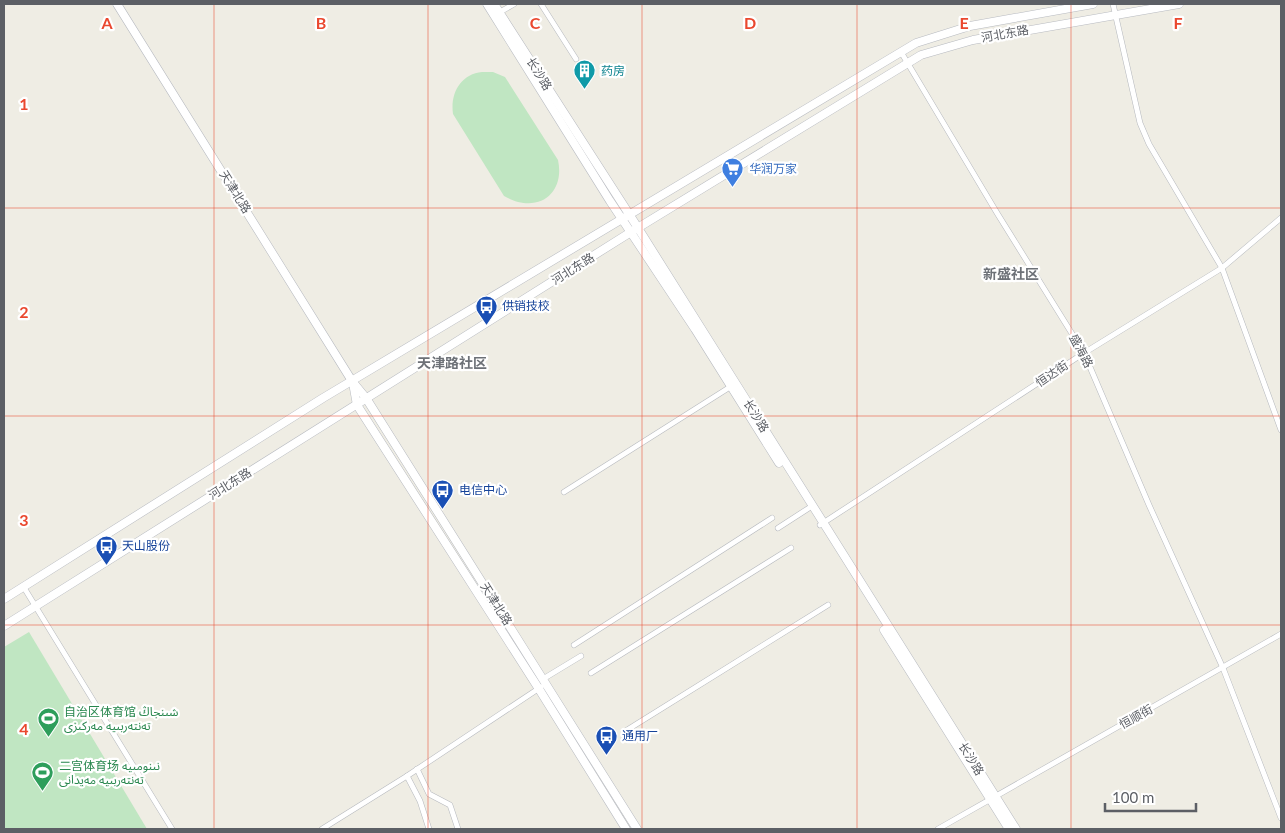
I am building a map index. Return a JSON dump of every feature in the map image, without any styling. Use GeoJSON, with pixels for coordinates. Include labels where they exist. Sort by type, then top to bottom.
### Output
{"type":"FeatureCollection","features":[{"type":"Feature","properties":{"kind":"street","name":"天津北路"},"geometry":{"type":"LineString","coordinates":[[117,4],[352,381],[366,398],[542,684],[626,829]]}},
{"type":"Feature","properties":{"kind":"street","name":"长沙路"},"geometry":{"type":"LineString","coordinates":[[487,4],[822,524],[992,797],[1009,829]]}},
{"type":"Feature","properties":{"kind":"street","name":"长沙路"},"geometry":{"type":"LineString","coordinates":[[494,4],[625,217]]}},
{"type":"Feature","properties":{"kind":"street"},"geometry":{"type":"LineString","coordinates":[[500,12],[514,4]]}},
{"type":"Feature","properties":{"kind":"street"},"geometry":{"type":"LineString","coordinates":[[541,4],[576,58]]}},
{"type":"Feature","properties":{"kind":"street"},"geometry":{"type":"LineString","coordinates":[[4,598],[352,381],[916,43],[970,26],[1093,4]]}},
{"type":"Feature","properties":{"kind":"street"},"geometry":{"type":"LineString","coordinates":[[1112,4],[1140,122],[1149,144],[1222,268],[1281,430]]}},
{"type":"Feature","properties":{"kind":"street","name":"河北东路"},"geometry":{"type":"LineString","coordinates":[[4,626],[634,230],[921,55],[973,40],[1179,4]]}},
{"type":"Feature","properties":{"kind":"street","name":"盛海路"},"geometry":{"type":"LineString","coordinates":[[901,52],[997,213],[1084,353],[1149,505],[1224,668],[1281,818]]}},
{"type":"Feature","properties":{"kind":"street","name":"恒达街"},"geometry":{"type":"LineString","coordinates":[[822,524],[1084,353],[1222,268],[1281,218]]}},
{"type":"Feature","properties":{"kind":"street","name":"长沙路"},"geometry":{"type":"LineString","coordinates":[[634,230],[730,387],[809,508],[822,524]]}},
{"type":"Feature","properties":{"kind":"street","name":"天津北路"},"geometry":{"type":"LineString","coordinates":[[352,381],[357,405],[637,829]]}},
{"type":"Feature","properties":{"kind":"street"},"geometry":{"type":"LineString","coordinates":[[564,492],[730,387]]}},
{"type":"Feature","properties":{"kind":"street"},"geometry":{"type":"LineString","coordinates":[[778,528],[809,508]]}},
{"type":"Feature","properties":{"kind":"street"},"geometry":{"type":"LineString","coordinates":[[574,646],[772,518]]}},
{"type":"Feature","properties":{"kind":"street"},"geometry":{"type":"LineString","coordinates":[[592,673],[790,548]]}},
{"type":"Feature","properties":{"kind":"street"},"geometry":{"type":"LineString","coordinates":[[23,586],[172,829]]}},
{"type":"Feature","properties":{"kind":"street"},"geometry":{"type":"LineString","coordinates":[[627,730],[828,605]]}},
{"type":"Feature","properties":{"kind":"street","name":"恒顺街"},"geometry":{"type":"LineString","coordinates":[[938,829],[1281,634]]}},
{"type":"Feature","properties":{"kind":"street"},"geometry":{"type":"LineString","coordinates":[[322,829],[407,776],[580,656]]}},
{"type":"Feature","properties":{"kind":"street"},"geometry":{"type":"LineString","coordinates":[[417,769],[429,794],[450,805],[458,829]]}},
{"type":"Feature","properties":{"kind":"street"},"geometry":{"type":"LineString","coordinates":[[407,776],[420,801],[429,829]]}},
{"type":"Feature","properties":{"kind":"street","name":"长沙路"},"geometry":{"type":"LineString","coordinates":[[992,797],[1016,829]]}},
{"type":"Feature","properties":{"kind":"green space"},"geometry":{"type":"Polygon","coordinates":[[[482,72],[493,72],[505,77],[558,160],[559,170],[556,187],[545,199],[528,203],[516,202],[504,196],[453,114],[453,99],[458,86],[468,76],[482,72]]]}},
{"type":"Feature","properties":{"kind":"green space","name":"自治区体育馆 شىنجاڭ تەنتەربىيە مەركىزى"},"geometry":{"type":"Polygon","coordinates":[[[29,632],[147,829],[4,829],[4,647],[29,632]]]}},
{"type":"Feature","properties":{"kind":"place","name":"药房"},"geometry":{"type":"Point","coordinates":[585,90]}},
{"type":"Feature","properties":{"kind":"place","name":"华润万家"},"geometry":{"type":"Point","coordinates":[733,188]}},
{"type":"Feature","properties":{"kind":"place","name":"供销技校"},"geometry":{"type":"Point","coordinates":[486,325]}},
{"type":"Feature","properties":{"kind":"place","name":"电信中心"},"geometry":{"type":"Point","coordinates":[443,509]}},
{"type":"Feature","properties":{"kind":"place","name":"天山股份"},"geometry":{"type":"Point","coordinates":[106,565]}},
{"type":"Feature","properties":{"kind":"place","name":"自治区体育馆 شىنجاڭ تەنتەربىيە مەركىزى"},"geometry":{"type":"Point","coordinates":[48,738]}},
{"type":"Feature","properties":{"kind":"place","name":"通用厂"},"geometry":{"type":"Point","coordinates":[606,755]}},
{"type":"Feature","properties":{"kind":"place","name":"二宫体育场 نىنومىيە تەنتەربىيە مەيدانى"},"geometry":{"type":"Point","coordinates":[43,792]}},
{"type":"Feature","properties":{"kind":"district","name":"新盛社区"},"geometry":{"type":"Point","coordinates":[1011,274]}},
{"type":"Feature","properties":{"kind":"district","name":"天津路社区"},"geometry":{"type":"Point","coordinates":[452,363]}}]}
